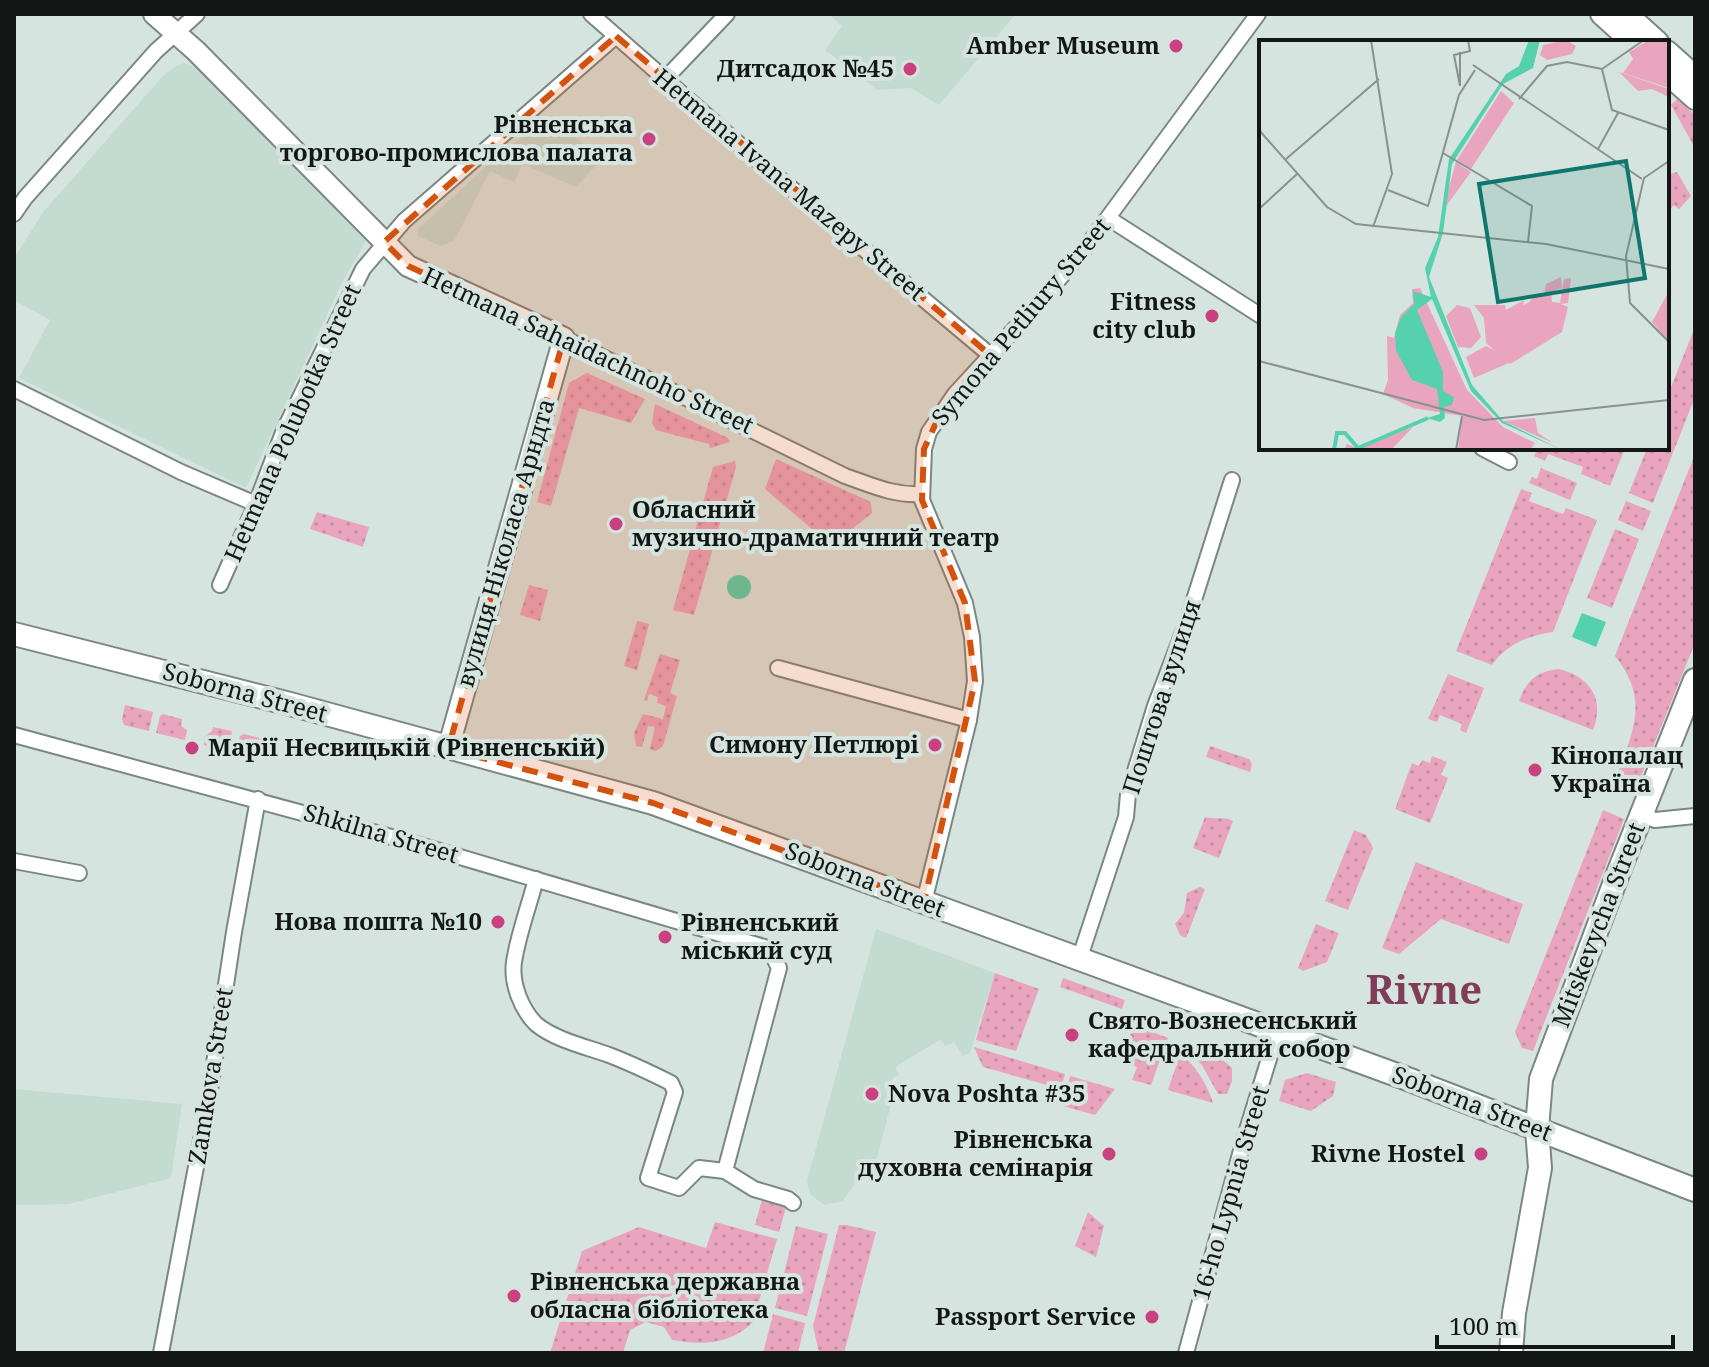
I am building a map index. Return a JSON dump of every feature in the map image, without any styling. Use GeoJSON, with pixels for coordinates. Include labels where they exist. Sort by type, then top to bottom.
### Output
{"type":"FeatureCollection","features":[{"type":"Feature","properties":{"kind":"main road","name":"Soborna Street"},"geometry":{"type":"LineString","coordinates":[[14,634],[290,704],[653,803],[1695,1190]]}},
{"type":"Feature","properties":{"kind":"main road","name":"Mitskevycha Street"},"geometry":{"type":"LineString","coordinates":[[1511,1353],[1514,1313],[1540,1168],[1537,1129],[1541,1079],[1695,680]]}},
{"type":"Feature","properties":{"kind":"street","name":"Hetmana Sahaidachnoho Street"},"geometry":{"type":"LineString","coordinates":[[154,14],[176,32],[408,266],[564,338],[845,476],[904,496],[922,494]]}},
{"type":"Feature","properties":{"kind":"street"},"geometry":{"type":"LineString","coordinates":[[14,214],[35,186],[156,51],[197,14]]}},
{"type":"Feature","properties":{"kind":"street","name":"Hetmana Ivana Mazepy Street"},"geometry":{"type":"LineString","coordinates":[[591,14],[989,354]]}},
{"type":"Feature","properties":{"kind":"street"},"geometry":{"type":"LineString","coordinates":[[665,79],[727,14]]}},
{"type":"Feature","properties":{"kind":"street","name":"Symona Petliury Street"},"geometry":{"type":"LineString","coordinates":[[924,902],[969,720],[975,681],[972,637],[965,603],[922,494],[924,449],[929,432],[942,410],[989,354],[1044,297],[1108,218],[1258,14]]}},
{"type":"Feature","properties":{"kind":"street"},"geometry":{"type":"LineString","coordinates":[[1601,14],[1630,40]]}},
{"type":"Feature","properties":{"kind":"street"},"geometry":{"type":"LineString","coordinates":[[1627,14],[1656,40]]}},
{"type":"Feature","properties":{"kind":"street","name":"Hetmana Polubotka Street"},"geometry":{"type":"LineString","coordinates":[[220,585],[284,430],[363,269],[384,242],[452,178],[616,36]]}},
{"type":"Feature","properties":{"kind":"street"},"geometry":{"type":"LineString","coordinates":[[1669,53],[1695,76]]}},
{"type":"Feature","properties":{"kind":"street"},"geometry":{"type":"LineString","coordinates":[[1669,76],[1695,99]]}},
{"type":"Feature","properties":{"kind":"street"},"geometry":{"type":"LineString","coordinates":[[1108,218],[1259,315]]}},
{"type":"Feature","properties":{"kind":"street","name":"вулиця Ніколаса Арндта"},"geometry":{"type":"LineString","coordinates":[[448,749],[564,338]]}},
{"type":"Feature","properties":{"kind":"street"},"geometry":{"type":"LineString","coordinates":[[14,389],[181,472],[256,504]]}},
{"type":"Feature","properties":{"kind":"street"},"geometry":{"type":"LineString","coordinates":[[1486,450],[1509,462]]}},
{"type":"Feature","properties":{"kind":"street","name":"Поштова вулиця"},"geometry":{"type":"LineString","coordinates":[[1079,960],[1126,817],[1128,794],[1155,706],[1187,622],[1232,480]]}},
{"type":"Feature","properties":{"kind":"street"},"geometry":{"type":"LineString","coordinates":[[778,668],[969,720]]}},
{"type":"Feature","properties":{"kind":"street","name":"Shkilna Street"},"geometry":{"type":"LineString","coordinates":[[14,735],[258,799],[764,947],[779,968],[725,1171]]}},
{"type":"Feature","properties":{"kind":"street","name":"Zamkova Street"},"geometry":{"type":"LineString","coordinates":[[161,1353],[208,1103],[258,799]]}},
{"type":"Feature","properties":{"kind":"street"},"geometry":{"type":"LineString","coordinates":[[1641,815],[1655,820],[1695,816]]}},
{"type":"Feature","properties":{"kind":"street"},"geometry":{"type":"LineString","coordinates":[[14,861],[79,873]]}},
{"type":"Feature","properties":{"kind":"street"},"geometry":{"type":"LineString","coordinates":[[536,879],[514,962],[518,992],[537,1024],[671,1083],[675,1092],[648,1178],[679,1188],[699,1168],[725,1171],[754,1189],[793,1203]]}},
{"type":"Feature","properties":{"kind":"street","name":"16-ho Lypnia Street"},"geometry":{"type":"LineString","coordinates":[[1186,1353],[1243,1143],[1277,1033]]}},
{"type":"Feature","properties":{"kind":"highlighted area"},"geometry":{"type":"Polygon","coordinates":[[[616,36],[989,354],[942,410],[924,449],[922,500],[965,603],[975,681],[924,902],[653,803],[448,749],[564,338],[408,266],[384,242],[616,36]]]}},
{"type":"Feature","properties":{"kind":"shaded area","name":"Дитсадок №45"},"geometry":{"type":"Polygon","coordinates":[[[829,14],[1016,14],[939,105],[911,88],[877,90],[825,50],[842,26],[829,14]]]}},
{"type":"Feature","properties":{"kind":"shaded area"},"geometry":{"type":"Polygon","coordinates":[[[184,63],[196,68],[366,241],[341,285],[246,488],[19,378],[50,320],[14,300],[14,258],[44,211],[162,77],[184,63]]]}},
{"type":"Feature","properties":{"kind":"shaded area"},"geometry":{"type":"Polygon","coordinates":[[[1677,99],[1695,115],[1695,148],[1671,105],[1677,99]]]}},
{"type":"Feature","properties":{"kind":"shaded area"},"geometry":{"type":"Polygon","coordinates":[[[551,116],[601,160],[576,187],[523,164],[514,182],[490,171],[454,241],[440,246],[417,235],[418,229],[498,156],[551,116]]]}},
{"type":"Feature","properties":{"kind":"shaded area"},"geometry":{"type":"Polygon","coordinates":[[[1677,172],[1691,196],[1679,209],[1674,205],[1669,211],[1669,174],[1677,172]]]}},
{"type":"Feature","properties":{"kind":"shaded area"},"geometry":{"type":"Polygon","coordinates":[[[1695,327],[1695,397],[1653,503],[1629,493],[1646,450],[1669,450],[1669,392],[1695,327]]]}},
{"type":"Feature","properties":{"kind":"shaded area"},"geometry":{"type":"Polygon","coordinates":[[[587,373],[645,399],[631,423],[579,408],[551,506],[537,502],[569,383],[587,373]]]}},
{"type":"Feature","properties":{"kind":"shaded area"},"geometry":{"type":"Polygon","coordinates":[[[655,404],[728,438],[730,442],[710,448],[709,444],[656,430],[652,423],[655,404]]]}},
{"type":"Feature","properties":{"kind":"shaded area"},"geometry":{"type":"Polygon","coordinates":[[[1537,450],[1624,450],[1610,486],[1581,474],[1583,467],[1548,454],[1545,461],[1534,456],[1537,450]]]}},
{"type":"Feature","properties":{"kind":"shaded area"},"geometry":{"type":"Polygon","coordinates":[[[1695,454],[1695,643],[1638,784],[1617,775],[1633,729],[1635,700],[1626,671],[1615,656],[1695,454]]]}},
{"type":"Feature","properties":{"kind":"shaded area"},"geometry":{"type":"Polygon","coordinates":[[[776,459],[871,502],[872,513],[833,544],[826,541],[765,489],[776,459]]]}},
{"type":"Feature","properties":{"kind":"shaded area"},"geometry":{"type":"Polygon","coordinates":[[[735,461],[736,467],[694,615],[673,610],[713,467],[735,461]]]}},
{"type":"Feature","properties":{"kind":"shaded area"},"geometry":{"type":"Polygon","coordinates":[[[1541,468],[1577,483],[1570,500],[1529,483],[1532,477],[1537,479],[1541,468]]]}},
{"type":"Feature","properties":{"kind":"shaded area"},"geometry":{"type":"Polygon","coordinates":[[[1521,489],[1532,493],[1529,501],[1563,514],[1566,508],[1597,520],[1553,632],[1518,642],[1492,665],[1456,651],[1521,489]]]}},
{"type":"Feature","properties":{"kind":"shaded area"},"geometry":{"type":"Polygon","coordinates":[[[1626,501],[1651,511],[1643,531],[1618,520],[1626,501]]]}},
{"type":"Feature","properties":{"kind":"shaded area"},"geometry":{"type":"Polygon","coordinates":[[[317,512],[369,527],[363,547],[310,529],[317,512]]]}},
{"type":"Feature","properties":{"kind":"shaded area"},"geometry":{"type":"Polygon","coordinates":[[[1615,529],[1639,539],[1612,608],[1587,598],[1615,529]]]}},
{"type":"Feature","properties":{"kind":"shaded area"},"geometry":{"type":"Polygon","coordinates":[[[739,575],[750,582],[751,587],[744,598],[739,599],[728,592],[727,587],[734,576],[739,575]]]}},
{"type":"Feature","properties":{"kind":"shaded area"},"geometry":{"type":"Polygon","coordinates":[[[529,585],[548,590],[540,621],[520,615],[529,585]]]}},
{"type":"Feature","properties":{"kind":"shaded area"},"geometry":{"type":"Polygon","coordinates":[[[1582,613],[1606,622],[1596,647],[1572,637],[1582,613]]]}},
{"type":"Feature","properties":{"kind":"shaded area"},"geometry":{"type":"Polygon","coordinates":[[[637,621],[649,624],[637,670],[624,666],[637,621]]]}},
{"type":"Feature","properties":{"kind":"shaded area"},"geometry":{"type":"Polygon","coordinates":[[[660,654],[680,660],[670,693],[677,696],[663,746],[656,751],[650,749],[655,727],[648,726],[642,747],[636,746],[634,733],[643,714],[663,719],[666,706],[657,703],[658,697],[649,694],[647,701],[644,700],[660,654]]]}},
{"type":"Feature","properties":{"kind":"shaded area"},"geometry":{"type":"Polygon","coordinates":[[[1558,669],[1579,677],[1592,690],[1597,708],[1593,730],[1519,701],[1533,678],[1558,669]]]}},
{"type":"Feature","properties":{"kind":"shaded area"},"geometry":{"type":"Polygon","coordinates":[[[1448,674],[1484,688],[1466,733],[1460,730],[1462,724],[1440,715],[1437,722],[1428,719],[1448,674]]]}},
{"type":"Feature","properties":{"kind":"shaded area"},"geometry":{"type":"Polygon","coordinates":[[[125,705],[153,712],[149,731],[124,725],[125,705]]]}},
{"type":"Feature","properties":{"kind":"shaded area"},"geometry":{"type":"Polygon","coordinates":[[[163,714],[182,719],[181,726],[187,730],[185,740],[156,733],[163,714]]]}},
{"type":"Feature","properties":{"kind":"shaded area"},"geometry":{"type":"Polygon","coordinates":[[[213,727],[232,731],[229,751],[204,745],[205,736],[213,727]]]}},
{"type":"Feature","properties":{"kind":"shaded area"},"geometry":{"type":"Polygon","coordinates":[[[244,734],[268,740],[266,750],[258,758],[236,752],[240,736],[244,734]]]}},
{"type":"Feature","properties":{"kind":"shaded area"},"geometry":{"type":"Polygon","coordinates":[[[1210,746],[1249,759],[1252,764],[1250,772],[1206,757],[1210,746]]]}},
{"type":"Feature","properties":{"kind":"shaded area"},"geometry":{"type":"Polygon","coordinates":[[[1432,756],[1447,762],[1441,775],[1448,778],[1430,823],[1395,809],[1412,763],[1419,766],[1422,760],[1430,763],[1432,756]]]}},
{"type":"Feature","properties":{"kind":"shaded area"},"geometry":{"type":"Polygon","coordinates":[[[1603,810],[1624,819],[1533,1051],[1522,1048],[1515,1032],[1603,810]]]}},
{"type":"Feature","properties":{"kind":"shaded area"},"geometry":{"type":"Polygon","coordinates":[[[1205,817],[1233,821],[1219,858],[1193,848],[1205,817]]]}},
{"type":"Feature","properties":{"kind":"shaded area"},"geometry":{"type":"Polygon","coordinates":[[[1354,830],[1366,835],[1373,848],[1348,910],[1325,901],[1354,830]]]}},
{"type":"Feature","properties":{"kind":"shaded area"},"geometry":{"type":"Polygon","coordinates":[[[1416,862],[1523,904],[1509,944],[1441,919],[1399,954],[1382,948],[1416,862]]]}},
{"type":"Feature","properties":{"kind":"shaded area"},"geometry":{"type":"Polygon","coordinates":[[[1200,887],[1205,889],[1186,938],[1180,935],[1175,924],[1184,913],[1187,893],[1200,887]]]}},
{"type":"Feature","properties":{"kind":"shaded area"},"geometry":{"type":"Polygon","coordinates":[[[1316,924],[1339,933],[1327,962],[1303,971],[1298,968],[1316,924]]]}},
{"type":"Feature","properties":{"kind":"shaded area"},"geometry":{"type":"Polygon","coordinates":[[[876,929],[995,973],[970,1053],[963,1056],[954,1042],[945,1046],[941,1039],[895,1067],[899,1074],[891,1080],[895,1088],[876,1162],[870,1161],[843,1201],[824,1205],[810,1194],[807,1181],[876,929]]]}},
{"type":"Feature","properties":{"kind":"shaded area"},"geometry":{"type":"Polygon","coordinates":[[[995,973],[1039,989],[1016,1051],[976,1040],[995,973]]]}},
{"type":"Feature","properties":{"kind":"shaded area"},"geometry":{"type":"Polygon","coordinates":[[[1063,978],[1125,1000],[1122,1009],[1060,987],[1063,978]]]}},
{"type":"Feature","properties":{"kind":"shaded area"},"geometry":{"type":"Polygon","coordinates":[[[1134,1025],[1168,1038],[1151,1085],[1132,1080],[1137,1067],[1120,1061],[1134,1025]]]}},
{"type":"Feature","properties":{"kind":"shaded area"},"geometry":{"type":"Polygon","coordinates":[[[974,1047],[1065,1074],[1061,1089],[983,1067],[974,1047]]]}},
{"type":"Feature","properties":{"kind":"shaded area"},"geometry":{"type":"Polygon","coordinates":[[[1196,1049],[1220,1057],[1232,1068],[1232,1081],[1227,1094],[1218,1094],[1194,1057],[1196,1049]]]}},
{"type":"Feature","properties":{"kind":"shaded area"},"geometry":{"type":"Polygon","coordinates":[[[1180,1054],[1200,1076],[1213,1103],[1168,1090],[1180,1054]]]}},
{"type":"Feature","properties":{"kind":"shaded area"},"geometry":{"type":"Polygon","coordinates":[[[1307,1073],[1336,1082],[1333,1096],[1311,1111],[1279,1101],[1285,1080],[1307,1073]]]}},
{"type":"Feature","properties":{"kind":"shaded area"},"geometry":{"type":"Polygon","coordinates":[[[1070,1076],[1115,1089],[1095,1115],[1063,1106],[1070,1076]]]}},
{"type":"Feature","properties":{"kind":"shaded area"},"geometry":{"type":"Polygon","coordinates":[[[14,1089],[182,1104],[171,1178],[69,1204],[14,1205],[14,1089]]]}},
{"type":"Feature","properties":{"kind":"shaded area"},"geometry":{"type":"Polygon","coordinates":[[[763,1196],[787,1204],[779,1232],[755,1225],[763,1196]]]}},
{"type":"Feature","properties":{"kind":"shaded area"},"geometry":{"type":"Polygon","coordinates":[[[1088,1212],[1104,1226],[1096,1257],[1075,1246],[1088,1212]]]}},
{"type":"Feature","properties":{"kind":"shaded area"},"geometry":{"type":"Polygon","coordinates":[[[715,1222],[777,1239],[753,1322],[744,1330],[715,1342],[694,1343],[672,1340],[664,1327],[646,1322],[630,1330],[623,1353],[550,1353],[582,1251],[639,1227],[706,1248],[715,1222]]]}},
{"type":"Feature","properties":{"kind":"shaded area"},"geometry":{"type":"Polygon","coordinates":[[[839,1225],[876,1232],[844,1353],[819,1353],[813,1326],[839,1225]]]}},
{"type":"Feature","properties":{"kind":"shaded area"},"geometry":{"type":"Polygon","coordinates":[[[796,1226],[828,1234],[807,1316],[775,1308],[796,1226]]]}},
{"type":"Feature","properties":{"kind":"shaded area"},"geometry":{"type":"Polygon","coordinates":[[[773,1314],[805,1323],[798,1353],[763,1353],[773,1314]]]}},
{"type":"Feature","properties":{"kind":"place","name":"Amber Museum"},"geometry":{"type":"Point","coordinates":[1176,46]}},
{"type":"Feature","properties":{"kind":"place","name":"Дитсадок №45"},"geometry":{"type":"Point","coordinates":[910,69]}},
{"type":"Feature","properties":{"kind":"place","name":"Рівненська торгово-промислова палата"},"geometry":{"type":"Point","coordinates":[649,139]}},
{"type":"Feature","properties":{"kind":"place","name":"Fitness city club"},"geometry":{"type":"Point","coordinates":[1212,316]}},
{"type":"Feature","properties":{"kind":"place","name":"Обласний музично-драматичний театр"},"geometry":{"type":"Point","coordinates":[616,524]}},
{"type":"Feature","properties":{"kind":"place","name":"Симону Петлюрі"},"geometry":{"type":"Point","coordinates":[935,745]}},
{"type":"Feature","properties":{"kind":"place","name":"Марії Несвицькій (Рівненській)"},"geometry":{"type":"Point","coordinates":[192,748]}},
{"type":"Feature","properties":{"kind":"place","name":"Кінопалац Україна"},"geometry":{"type":"Point","coordinates":[1535,770]}},
{"type":"Feature","properties":{"kind":"place","name":"Нова пошта №10"},"geometry":{"type":"Point","coordinates":[498,922]}},
{"type":"Feature","properties":{"kind":"place","name":"Рівненський міський суд"},"geometry":{"type":"Point","coordinates":[665,937]}},
{"type":"Feature","properties":{"kind":"place","name":"Свято-Вознесенський кафедральний собор"},"geometry":{"type":"Point","coordinates":[1072,1035]}},
{"type":"Feature","properties":{"kind":"place","name":"Nova Poshta #35"},"geometry":{"type":"Point","coordinates":[872,1094]}},
{"type":"Feature","properties":{"kind":"place","name":"Рівненська духовна семінарія"},"geometry":{"type":"Point","coordinates":[1109,1154]}},
{"type":"Feature","properties":{"kind":"place","name":"Rivne Hostel"},"geometry":{"type":"Point","coordinates":[1481,1154]}},
{"type":"Feature","properties":{"kind":"place","name":"Рівненська державна обласна бібліотека"},"geometry":{"type":"Point","coordinates":[514,1296]}},
{"type":"Feature","properties":{"kind":"place","name":"Passport Service"},"geometry":{"type":"Point","coordinates":[1152,1317]}},
{"type":"Feature","properties":{"kind":"district","name":"Rivne"},"geometry":{"type":"Point","coordinates":[1424,990]}}]}
